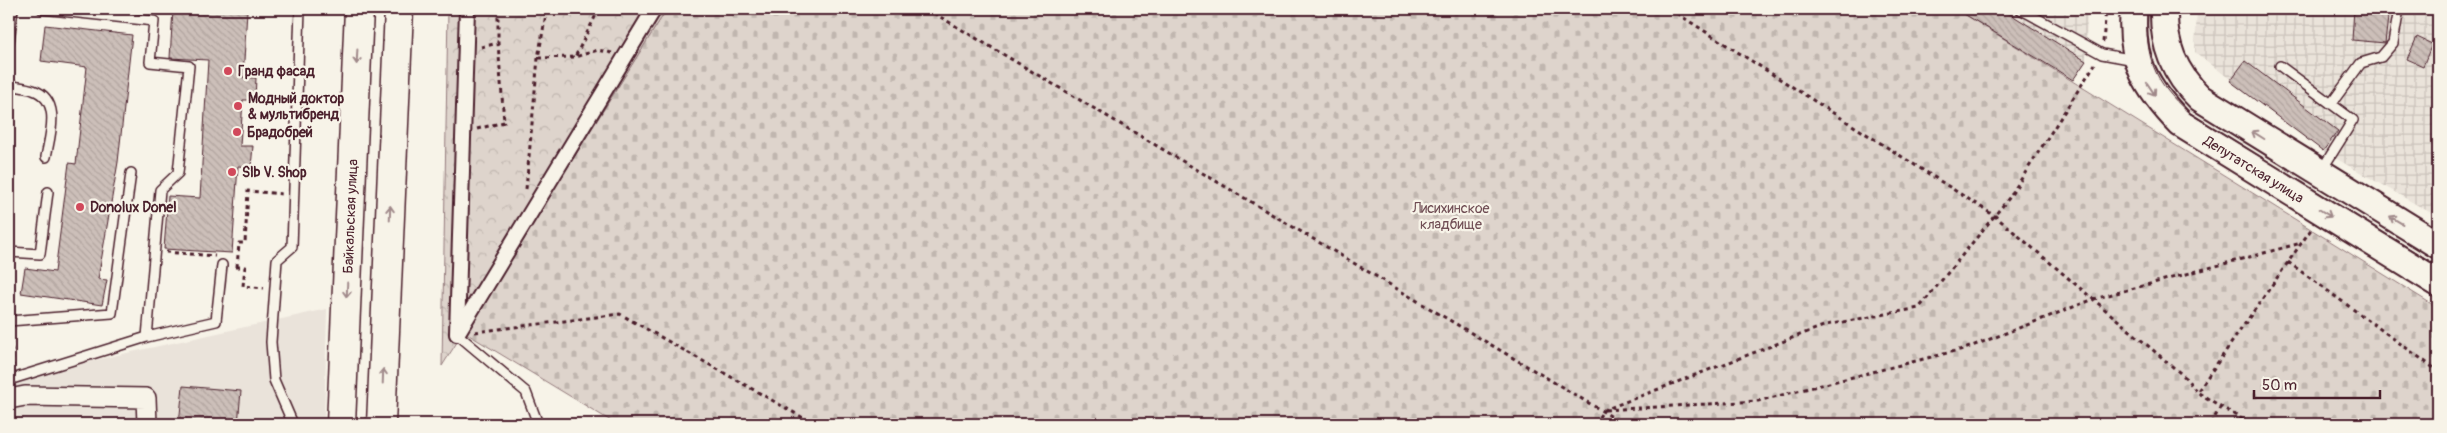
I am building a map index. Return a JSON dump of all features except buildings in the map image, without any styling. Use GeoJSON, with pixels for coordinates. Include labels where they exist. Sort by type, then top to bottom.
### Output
{"type":"FeatureCollection","features":[{"type":"Feature","properties":{"kind":"main road","name":"Байкальская улица"},"geometry":{"type":"LineString","coordinates":[[341,424],[359,9]]}},
{"type":"Feature","properties":{"kind":"main road"},"geometry":{"type":"LineString","coordinates":[[381,424],[399,9]]}},
{"type":"Feature","properties":{"kind":"main road","name":"Депутатская улица"},"geometry":{"type":"LineString","coordinates":[[2134,9],[2134,35],[2138,60],[2147,84],[2162,104],[2182,124],[2438,283]]}},
{"type":"Feature","properties":{"kind":"main road"},"geometry":{"type":"LineString","coordinates":[[2164,9],[2164,32],[2169,52],[2177,71],[2200,98],[2438,245]]}},
{"type":"Feature","properties":{"kind":"street"},"geometry":{"type":"LineString","coordinates":[[457,334],[467,9]]}},
{"type":"Feature","properties":{"kind":"street"},"geometry":{"type":"LineString","coordinates":[[457,334],[654,9]]}},
{"type":"Feature","properties":{"kind":"street"},"geometry":{"type":"LineString","coordinates":[[9,399],[25,396],[146,398],[146,424]]}},
{"type":"Feature","properties":{"kind":"lane"},"geometry":{"type":"LineString","coordinates":[[9,42],[13,9]]}},
{"type":"Feature","properties":{"kind":"lane"},"geometry":{"type":"LineString","coordinates":[[42,9],[154,21],[150,62],[189,66],[178,173],[160,190],[147,337]]}},
{"type":"Feature","properties":{"kind":"lane"},"geometry":{"type":"LineString","coordinates":[[292,424],[274,380],[271,342],[276,260],[292,247],[300,9]]}},
{"type":"Feature","properties":{"kind":"lane"},"geometry":{"type":"LineString","coordinates":[[2021,9],[2102,54],[2138,60]]}},
{"type":"Feature","properties":{"kind":"lane"},"geometry":{"type":"LineString","coordinates":[[2332,104],[2361,63],[2381,57],[2394,43],[2399,9]]}},
{"type":"Feature","properties":{"kind":"lane"},"geometry":{"type":"LineString","coordinates":[[2280,66],[2353,120],[2319,173]]}},
{"type":"Feature","properties":{"kind":"lane"},"geometry":{"type":"LineString","coordinates":[[9,86],[33,90],[48,102],[52,122],[46,157]]}},
{"type":"Feature","properties":{"kind":"lane"},"geometry":{"type":"LineString","coordinates":[[9,322],[112,313],[131,173]]}},
{"type":"Feature","properties":{"kind":"lane"},"geometry":{"type":"LineString","coordinates":[[9,252],[40,254],[48,192]]}},
{"type":"Feature","properties":{"kind":"lane"},"geometry":{"type":"LineString","coordinates":[[12,380],[147,337],[216,321],[221,261]]}},
{"type":"Feature","properties":{"kind":"lane"},"geometry":{"type":"LineString","coordinates":[[457,334],[526,392],[538,424]]}},
{"type":"Feature","properties":{"kind":"path"},"geometry":{"type":"LineString","coordinates":[[463,133],[504,122],[498,43],[498,9]]}},
{"type":"Feature","properties":{"kind":"path"},"geometry":{"type":"LineString","coordinates":[[523,225],[538,58],[547,9]]}},
{"type":"Feature","properties":{"kind":"path"},"geometry":{"type":"LineString","coordinates":[[575,57],[599,9]]}},
{"type":"Feature","properties":{"kind":"path"},"geometry":{"type":"LineString","coordinates":[[927,9],[1604,410],[1624,424]]}},
{"type":"Feature","properties":{"kind":"path"},"geometry":{"type":"LineString","coordinates":[[1670,9],[1995,216],[2094,298],[2186,378],[2197,392],[2250,424]]}},
{"type":"Feature","properties":{"kind":"path"},"geometry":{"type":"LineString","coordinates":[[1594,424],[1604,410],[1826,325],[1919,308],[2009,198],[2102,54],[2106,9]]}},
{"type":"Feature","properties":{"kind":"path"},"geometry":{"type":"LineString","coordinates":[[466,50],[498,43]]}},
{"type":"Feature","properties":{"kind":"path"},"geometry":{"type":"LineString","coordinates":[[538,58],[575,57],[598,50],[625,57]]}},
{"type":"Feature","properties":{"kind":"path"},"geometry":{"type":"LineString","coordinates":[[238,267],[239,243],[245,244],[248,191],[294,194]]}},
{"type":"Feature","properties":{"kind":"path"},"geometry":{"type":"LineString","coordinates":[[2197,392],[2312,227]]}},
{"type":"Feature","properties":{"kind":"path"},"geometry":{"type":"LineString","coordinates":[[1604,410],[1758,401],[1967,348],[2094,298],[2301,243]]}},
{"type":"Feature","properties":{"kind":"path"},"geometry":{"type":"LineString","coordinates":[[156,252],[221,261],[245,268],[243,286],[275,289]]}},
{"type":"Feature","properties":{"kind":"path"},"geometry":{"type":"LineString","coordinates":[[229,257],[238,257]]}},
{"type":"Feature","properties":{"kind":"path"},"geometry":{"type":"LineString","coordinates":[[2288,262],[2438,371]]}},
{"type":"Feature","properties":{"kind":"path"},"geometry":{"type":"LineString","coordinates":[[457,334],[620,314],[814,424]]}},
{"type":"Feature","properties":{"kind":"path"},"geometry":{"type":"LineString","coordinates":[[9,322],[12,380]]}},
{"type":"Feature","properties":{"kind":"path"},"geometry":{"type":"LineString","coordinates":[[2211,424],[2221,406]]}},
{"type":"Feature","properties":{"kind":"shaded area"},"geometry":{"type":"Polygon","coordinates":[[[1956,9],[2087,9],[2086,61],[2073,80],[1956,9]]]}},
{"type":"Feature","properties":{"kind":"shaded area"},"geometry":{"type":"Polygon","coordinates":[[[2197,9],[2438,9],[2438,217],[2323,151],[2195,52],[2197,9]]]}},
{"type":"Feature","properties":{"kind":"shaded area"},"geometry":{"type":"Polygon","coordinates":[[[327,309],[324,424],[9,424],[9,379],[327,309]]]}},
{"type":"Feature","properties":{"kind":"green space"},"geometry":{"type":"Polygon","coordinates":[[[448,9],[667,9],[442,366],[448,9]]]}},
{"type":"Feature","properties":{"kind":"green space","name":"Лисихинское кладбище"},"geometry":{"type":"Polygon","coordinates":[[[667,9],[1956,9],[2438,308],[2438,424],[616,424],[464,332],[667,9]]]}},
{"type":"Feature","properties":{"kind":"tram line"},"geometry":{"type":"LineString","coordinates":[[2147,9],[2148,41],[2154,67],[2159,79],[2167,90],[2189,113],[2438,266]]}},
{"type":"Feature","properties":{"kind":"place","name":"Гранд фасад"},"geometry":{"type":"Point","coordinates":[228,71]}},
{"type":"Feature","properties":{"kind":"place","name":"Модный доктор & мультибренд"},"geometry":{"type":"Point","coordinates":[238,106]}},
{"type":"Feature","properties":{"kind":"place","name":"Брадобрей"},"geometry":{"type":"Point","coordinates":[237,132]}},
{"type":"Feature","properties":{"kind":"place","name":"Slb V. Shop"},"geometry":{"type":"Point","coordinates":[232,172]}},
{"type":"Feature","properties":{"kind":"place","name":"Donolux Donel"},"geometry":{"type":"Point","coordinates":[80,207]}}]}
